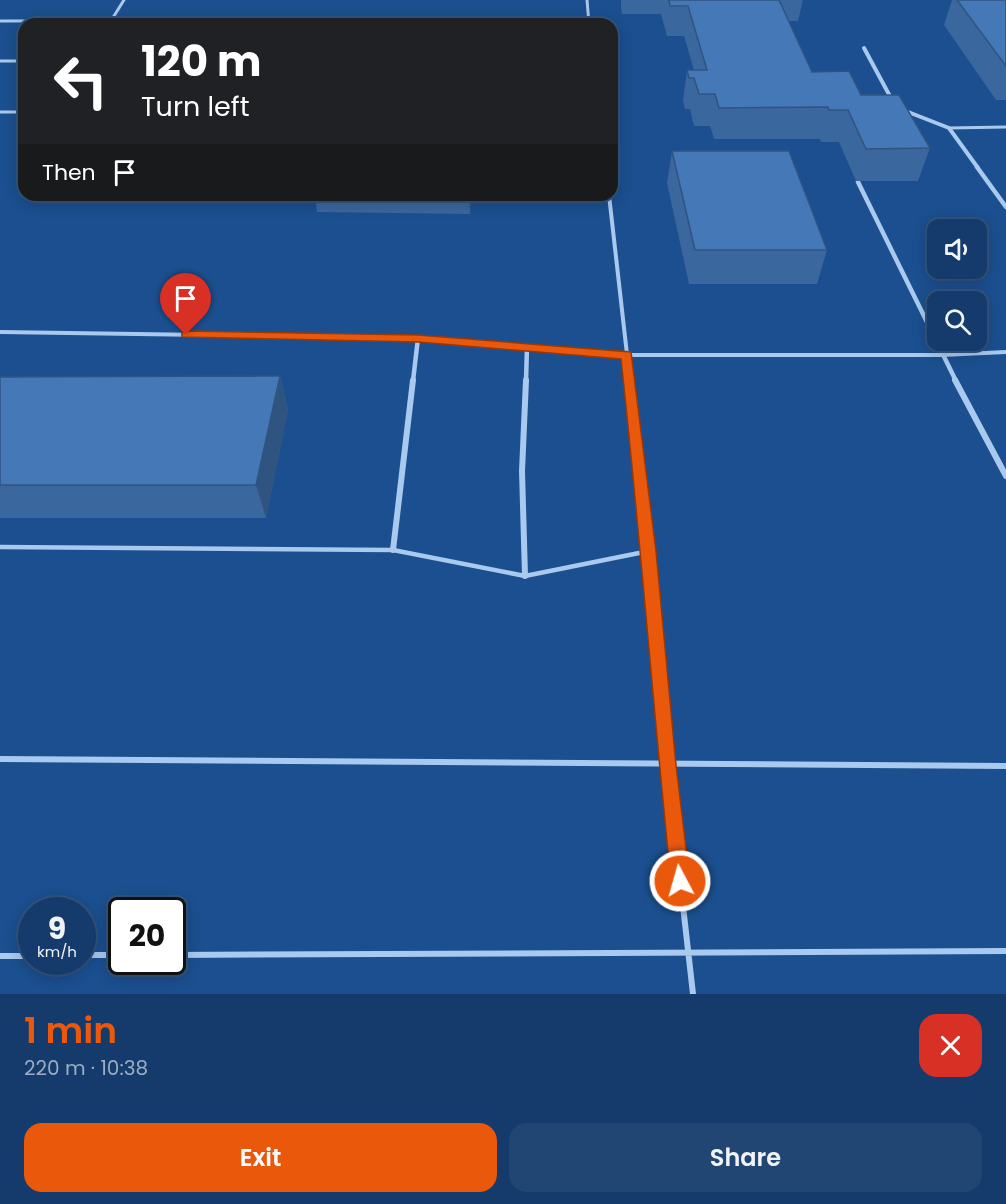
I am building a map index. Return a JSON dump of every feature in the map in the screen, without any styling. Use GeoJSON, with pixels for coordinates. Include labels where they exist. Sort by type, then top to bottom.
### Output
{"type":"FeatureCollection","features":[{"type":"Feature","properties":{"kind":"street"},"geometry":{"type":"LineString","coordinates":[[864,48],[896,108],[949,128],[1006,207]]}},
{"type":"Feature","properties":{"kind":"street"},"geometry":{"type":"LineString","coordinates":[[858,182],[942,355],[1006,476]]}},
{"type":"Feature","properties":{"kind":"street"},"geometry":{"type":"LineString","coordinates":[[393,550],[418,338]]}},
{"type":"Feature","properties":{"kind":"street"},"geometry":{"type":"LineString","coordinates":[[525,576],[522,471],[527,347]]}},
{"type":"Feature","properties":{"kind":"lane"},"geometry":{"type":"LineString","coordinates":[[113,18],[124,0]]}},
{"type":"Feature","properties":{"kind":"lane"},"geometry":{"type":"LineString","coordinates":[[587,0],[589,18]]}},
{"type":"Feature","properties":{"kind":"lane"},"geometry":{"type":"LineString","coordinates":[[0,21],[18,21]]}},
{"type":"Feature","properties":{"kind":"lane"},"geometry":{"type":"LineString","coordinates":[[0,61],[18,61]]}},
{"type":"Feature","properties":{"kind":"lane"},"geometry":{"type":"LineString","coordinates":[[0,112],[18,112]]}},
{"type":"Feature","properties":{"kind":"lane"},"geometry":{"type":"LineString","coordinates":[[949,128],[1006,127]]}},
{"type":"Feature","properties":{"kind":"lane"},"geometry":{"type":"LineString","coordinates":[[610,201],[649,551],[667,765],[693,994]]}},
{"type":"Feature","properties":{"kind":"lane"},"geometry":{"type":"LineString","coordinates":[[0,332],[418,338],[627,355],[942,355],[1006,352]]}},
{"type":"Feature","properties":{"kind":"lane"},"geometry":{"type":"LineString","coordinates":[[0,547],[393,550],[525,576],[649,551]]}},
{"type":"Feature","properties":{"kind":"lane"},"geometry":{"type":"LineString","coordinates":[[0,759],[1006,766]]}},
{"type":"Feature","properties":{"kind":"lane"},"geometry":{"type":"LineString","coordinates":[[186,955],[1006,951]]}},
{"type":"Feature","properties":{"kind":"lane"},"geometry":{"type":"LineString","coordinates":[[0,956],[18,956]]}},
{"type":"Feature","properties":{"kind":"building"},"geometry":{"type":"Polygon","coordinates":[[[669,0],[779,0],[812,72],[849,71],[861,95],[899,95],[930,148],[866,149],[848,110],[829,110],[828,107],[719,108],[715,94],[699,94],[694,78],[689,78],[687,70],[707,70],[688,6],[670,6],[669,0]]]}},
{"type":"Feature","properties":{"kind":"building"},"geometry":{"type":"Polygon","coordinates":[[[957,0],[1006,0],[1006,66],[957,0]]]}},
{"type":"Feature","properties":{"kind":"building"},"geometry":{"type":"Polygon","coordinates":[[[672,151],[789,151],[827,250],[695,250],[672,151]]]}},
{"type":"Feature","properties":{"kind":"building"},"geometry":{"type":"Polygon","coordinates":[[[280,376],[256,485],[0,485],[0,377],[280,376]]]}},
{"type":"Feature","properties":{"kind":"route"},"geometry":{"type":"LineString","coordinates":[[186,335],[418,338],[627,355],[649,551],[667,765],[680,881]]}}]}
